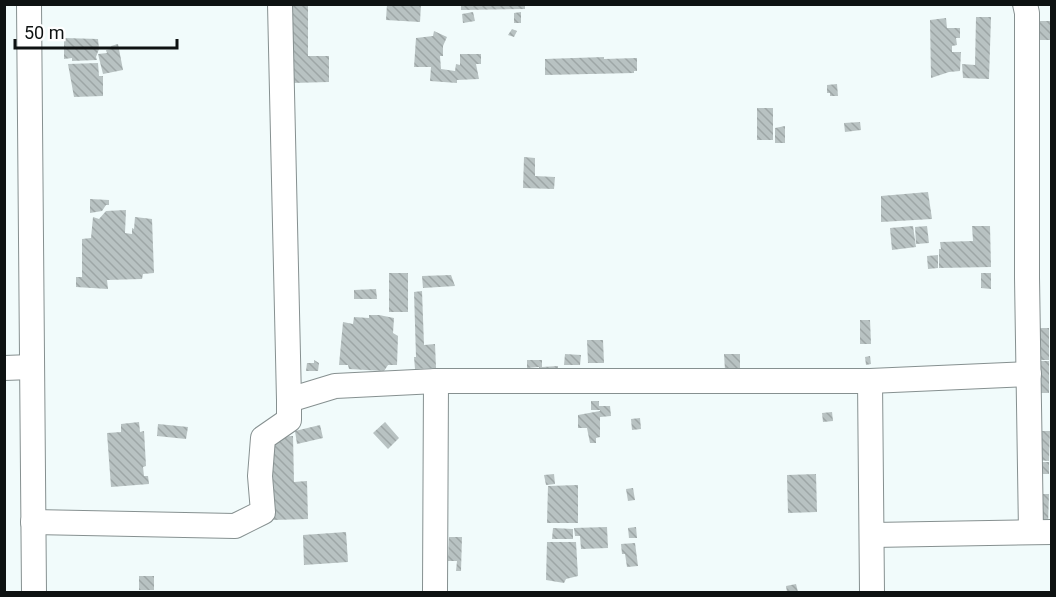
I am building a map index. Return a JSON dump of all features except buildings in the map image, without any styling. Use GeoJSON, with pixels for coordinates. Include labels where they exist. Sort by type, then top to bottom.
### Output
{"type":"FeatureCollection","features":[{"type":"Feature","properties":{"kind":"street"},"geometry":{"type":"LineString","coordinates":[[29,4],[34,592]]}},
{"type":"Feature","properties":{"kind":"street"},"geometry":{"type":"LineString","coordinates":[[33,522],[235,526],[263,512],[260,476],[263,438],[289,420],[280,4]]}},
{"type":"Feature","properties":{"kind":"street"},"geometry":{"type":"LineString","coordinates":[[872,535],[1041,532],[1029,374],[1027,14],[1024,4]]}},
{"type":"Feature","properties":{"kind":"street"},"geometry":{"type":"LineString","coordinates":[[4,368],[32,367]]}},
{"type":"Feature","properties":{"kind":"street"},"geometry":{"type":"LineString","coordinates":[[289,400],[334,386],[436,381],[870,381],[1029,374]]}},
{"type":"Feature","properties":{"kind":"street"},"geometry":{"type":"LineString","coordinates":[[435,592],[436,381]]}},
{"type":"Feature","properties":{"kind":"street"},"geometry":{"type":"LineString","coordinates":[[870,381],[872,592]]}}]}
